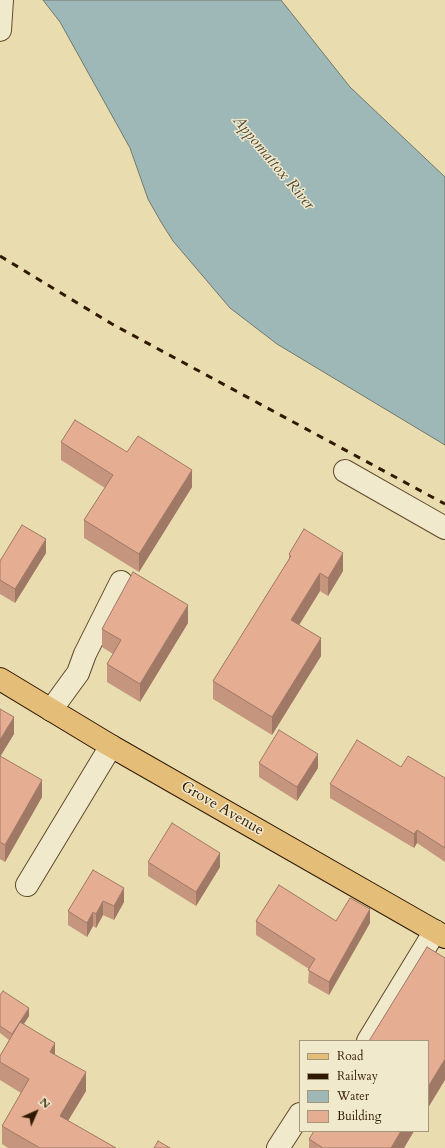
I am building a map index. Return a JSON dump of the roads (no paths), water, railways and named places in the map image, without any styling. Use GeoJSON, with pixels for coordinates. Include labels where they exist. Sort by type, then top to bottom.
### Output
{"type":"FeatureCollection","features":[{"type":"Feature","properties":{"kind":"main road","name":"Grove Avenue"},"geometry":{"type":"LineString","coordinates":[[0,679],[111,746],[440,934]]}},
{"type":"Feature","properties":{"kind":"lane"},"geometry":{"type":"LineString","coordinates":[[0,30],[2,0]]}},
{"type":"Feature","properties":{"kind":"lane"},"geometry":{"type":"LineString","coordinates":[[345,471],[445,528]]}},
{"type":"Feature","properties":{"kind":"lane"},"geometry":{"type":"LineString","coordinates":[[52,710],[78,673],[85,654],[121,582]]}},
{"type":"Feature","properties":{"kind":"lane"},"geometry":{"type":"LineString","coordinates":[[28,885],[111,746]]}},
{"type":"Feature","properties":{"kind":"lane"},"geometry":{"type":"LineString","coordinates":[[369,1040],[440,934]]}},
{"type":"Feature","properties":{"kind":"lane"},"geometry":{"type":"LineString","coordinates":[[278,1148],[299,1116]]}},
{"type":"Feature","properties":{"kind":"water","name":"Appomattox River"},"geometry":{"type":"Polygon","coordinates":[[[43,0],[281,0],[350,87],[445,177],[445,445],[277,344],[230,308],[173,241],[161,222],[148,199],[130,148],[60,22],[43,0]]]}},
{"type":"Feature","properties":{"kind":"railway"},"geometry":{"type":"LineString","coordinates":[[0,256],[112,324],[445,504]]}}]}
